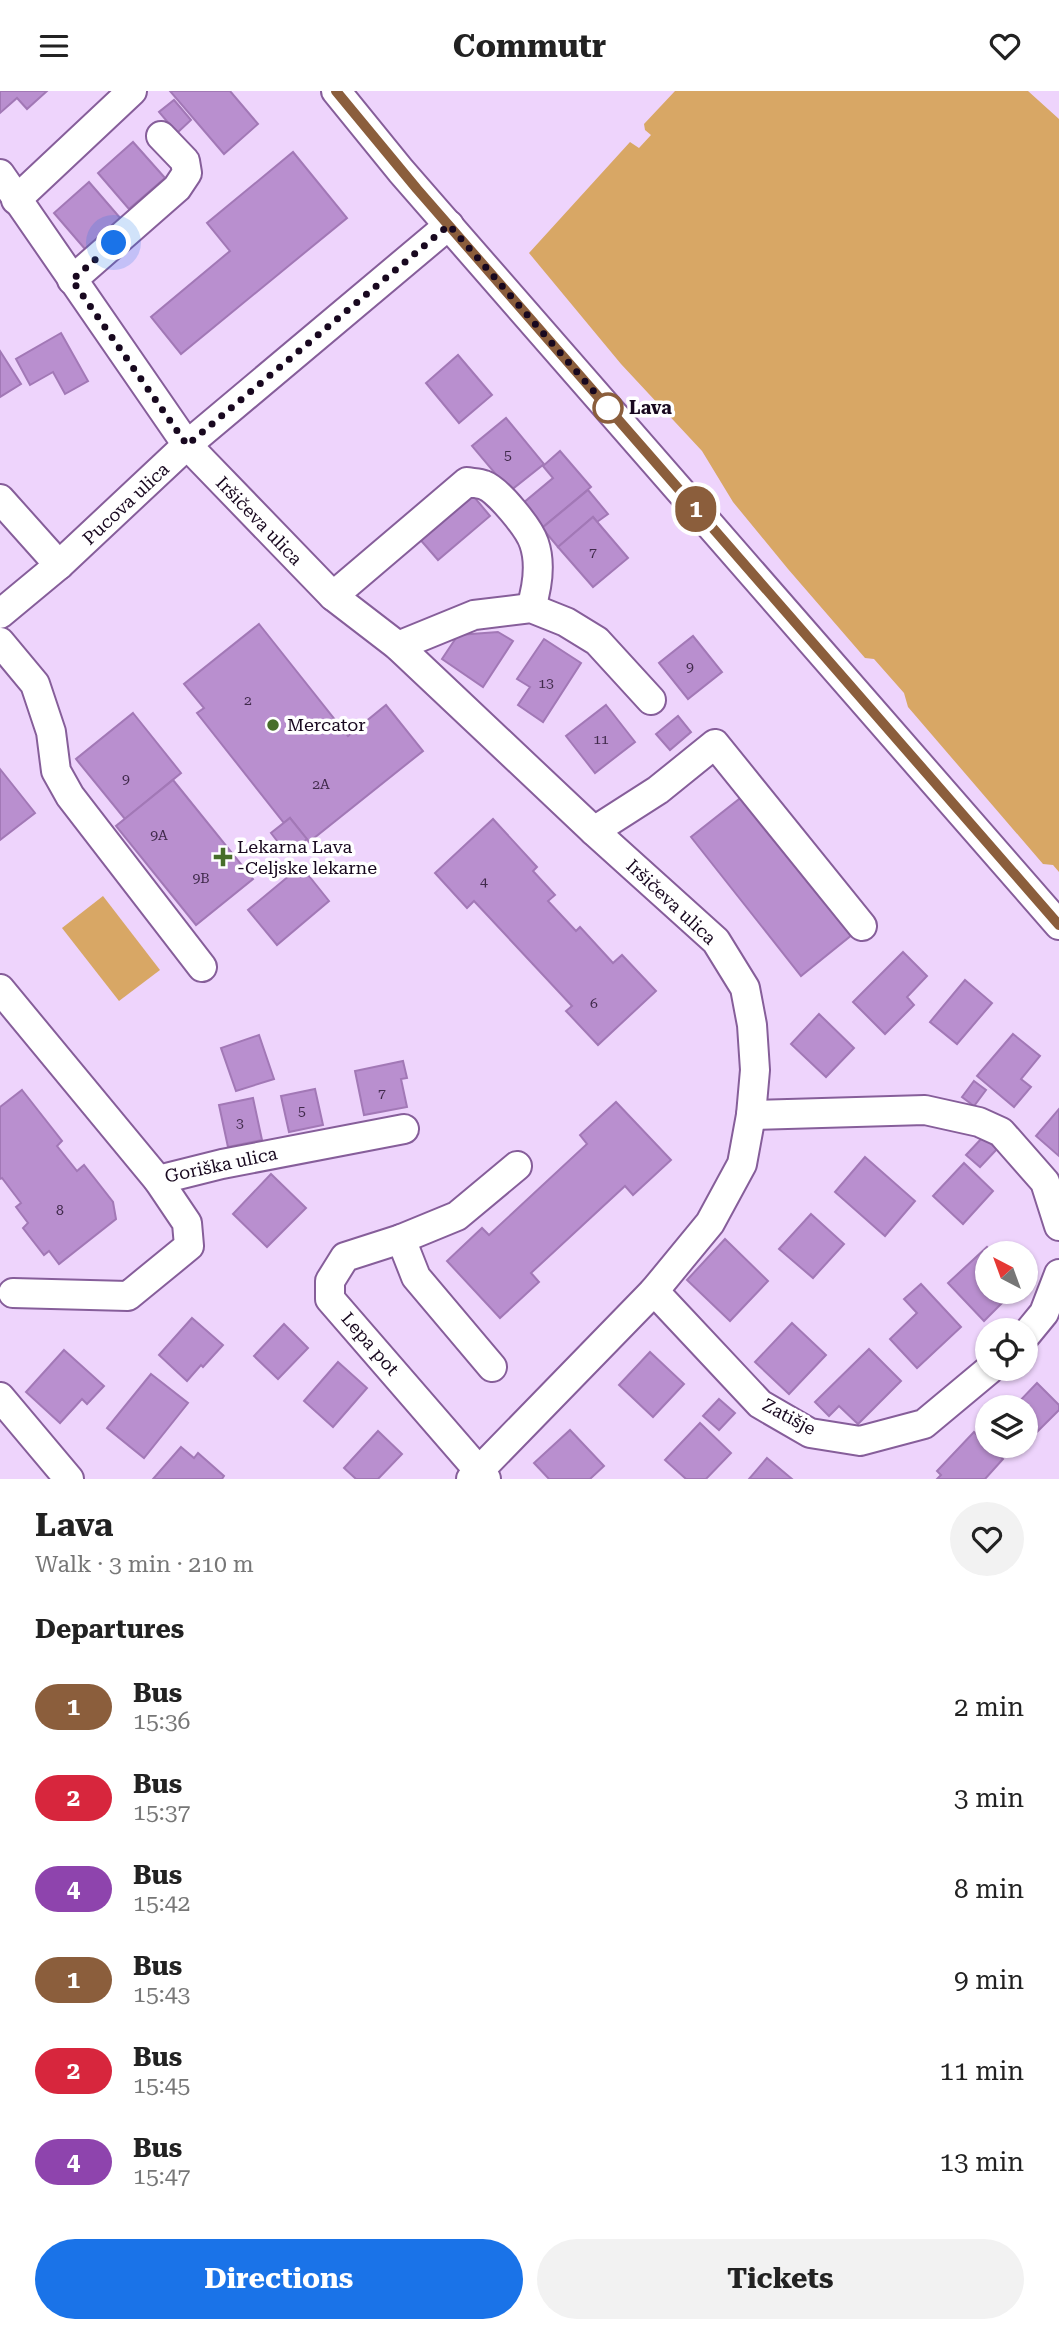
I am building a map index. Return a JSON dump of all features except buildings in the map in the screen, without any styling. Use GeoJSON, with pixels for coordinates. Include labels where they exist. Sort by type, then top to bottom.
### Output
{"type":"FeatureCollection","features":[{"type":"Feature","properties":{"kind":"street"},"geometry":{"type":"LineString","coordinates":[[16,200],[132,91]]}},
{"type":"Feature","properties":{"kind":"street"},"geometry":{"type":"LineString","coordinates":[[336,91],[449,225],[1059,925]]}},
{"type":"Feature","properties":{"kind":"street"},"geometry":{"type":"LineString","coordinates":[[72,280],[177,188],[187,173],[185,160],[161,136]]}},
{"type":"Feature","properties":{"kind":"street","name":"Iršičeva ulica"},"geometry":{"type":"LineString","coordinates":[[0,173],[16,200],[187,445],[333,596],[398,646],[594,831],[716,941],[745,988],[752,1025],[755,1070],[751,1115],[742,1164],[710,1223],[654,1291],[479,1476]]}},
{"type":"Feature","properties":{"kind":"street","name":"Pucova ulica"},"geometry":{"type":"LineString","coordinates":[[0,614],[60,565],[187,445],[449,225]]}},
{"type":"Feature","properties":{"kind":"street"},"geometry":{"type":"LineString","coordinates":[[333,596],[467,482],[486,485],[514,511],[534,542],[537,591],[531,608]]}},
{"type":"Feature","properties":{"kind":"street"},"geometry":{"type":"LineString","coordinates":[[0,499],[60,565]]}},
{"type":"Feature","properties":{"kind":"street"},"geometry":{"type":"LineString","coordinates":[[398,646],[474,615],[531,608],[566,622],[597,641],[651,700]]}},
{"type":"Feature","properties":{"kind":"street"},"geometry":{"type":"LineString","coordinates":[[0,642],[35,684],[51,732],[56,771],[69,796],[202,967]]}},
{"type":"Feature","properties":{"kind":"street"},"geometry":{"type":"LineString","coordinates":[[594,831],[658,790],[715,744],[862,926]]}},
{"type":"Feature","properties":{"kind":"street","name":"Goriška ulica"},"geometry":{"type":"LineString","coordinates":[[0,989],[158,1180],[222,1164],[404,1129]]}},
{"type":"Feature","properties":{"kind":"street"},"geometry":{"type":"LineString","coordinates":[[751,1115],[925,1110],[979,1122],[1000,1132],[1045,1182],[1059,1226]]}},
{"type":"Feature","properties":{"kind":"street","name":"Lepa pot"},"geometry":{"type":"LineString","coordinates":[[479,1476],[330,1299],[330,1281],[345,1257],[401,1239],[457,1216],[517,1166]]}},
{"type":"Feature","properties":{"kind":"street"},"geometry":{"type":"LineString","coordinates":[[13,1293],[128,1296],[189,1246],[187,1223],[158,1180]]}},
{"type":"Feature","properties":{"kind":"street"},"geometry":{"type":"LineString","coordinates":[[401,1239],[416,1277],[492,1367]]}},
{"type":"Feature","properties":{"kind":"street"},"geometry":{"type":"LineString","coordinates":[[1038,1320],[1044,1313],[1059,1274]]}},
{"type":"Feature","properties":{"kind":"street","name":"Zatišje"},"geometry":{"type":"LineString","coordinates":[[654,1291],[760,1404],[810,1433],[860,1441],[924,1424],[976,1381]]}},
{"type":"Feature","properties":{"kind":"street"},"geometry":{"type":"LineString","coordinates":[[2,1403],[69,1479]]}},
{"type":"Feature","properties":{"kind":"shaded area"},"geometry":{"type":"Polygon","coordinates":[[[675,91],[1028,91],[1059,119],[1059,872],[1053,865],[1043,864],[908,707],[904,693],[874,659],[865,658],[788,569],[733,502],[702,451],[621,364],[529,253],[630,142],[639,148],[651,135],[645,130],[644,124],[675,91]]]}},
{"type":"Feature","properties":{"kind":"shaded area"},"geometry":{"type":"Polygon","coordinates":[[[103,896],[160,970],[119,1001],[62,928],[103,896]]]}},
{"type":"Feature","properties":{"kind":"bus line","name":"1"},"geometry":{"type":"LineString","coordinates":[[336,91],[401,171],[1059,925]]}},
{"type":"Feature","properties":{"kind":"place","name":"Lava"},"geometry":{"type":"Point","coordinates":[608,408]}},
{"type":"Feature","properties":{"kind":"place","name":"Mercator"},"geometry":{"type":"Point","coordinates":[273,725]}},
{"type":"Feature","properties":{"kind":"place","name":"Lekarna Lava -Celjske lekarne"},"geometry":{"type":"Point","coordinates":[223,857]}},
{"type":"Feature","properties":{"kind":"route"},"geometry":{"type":"LineString","coordinates":[[114,243],[72,280],[187,445],[449,225],[610,410],[608,408]]}}]}
